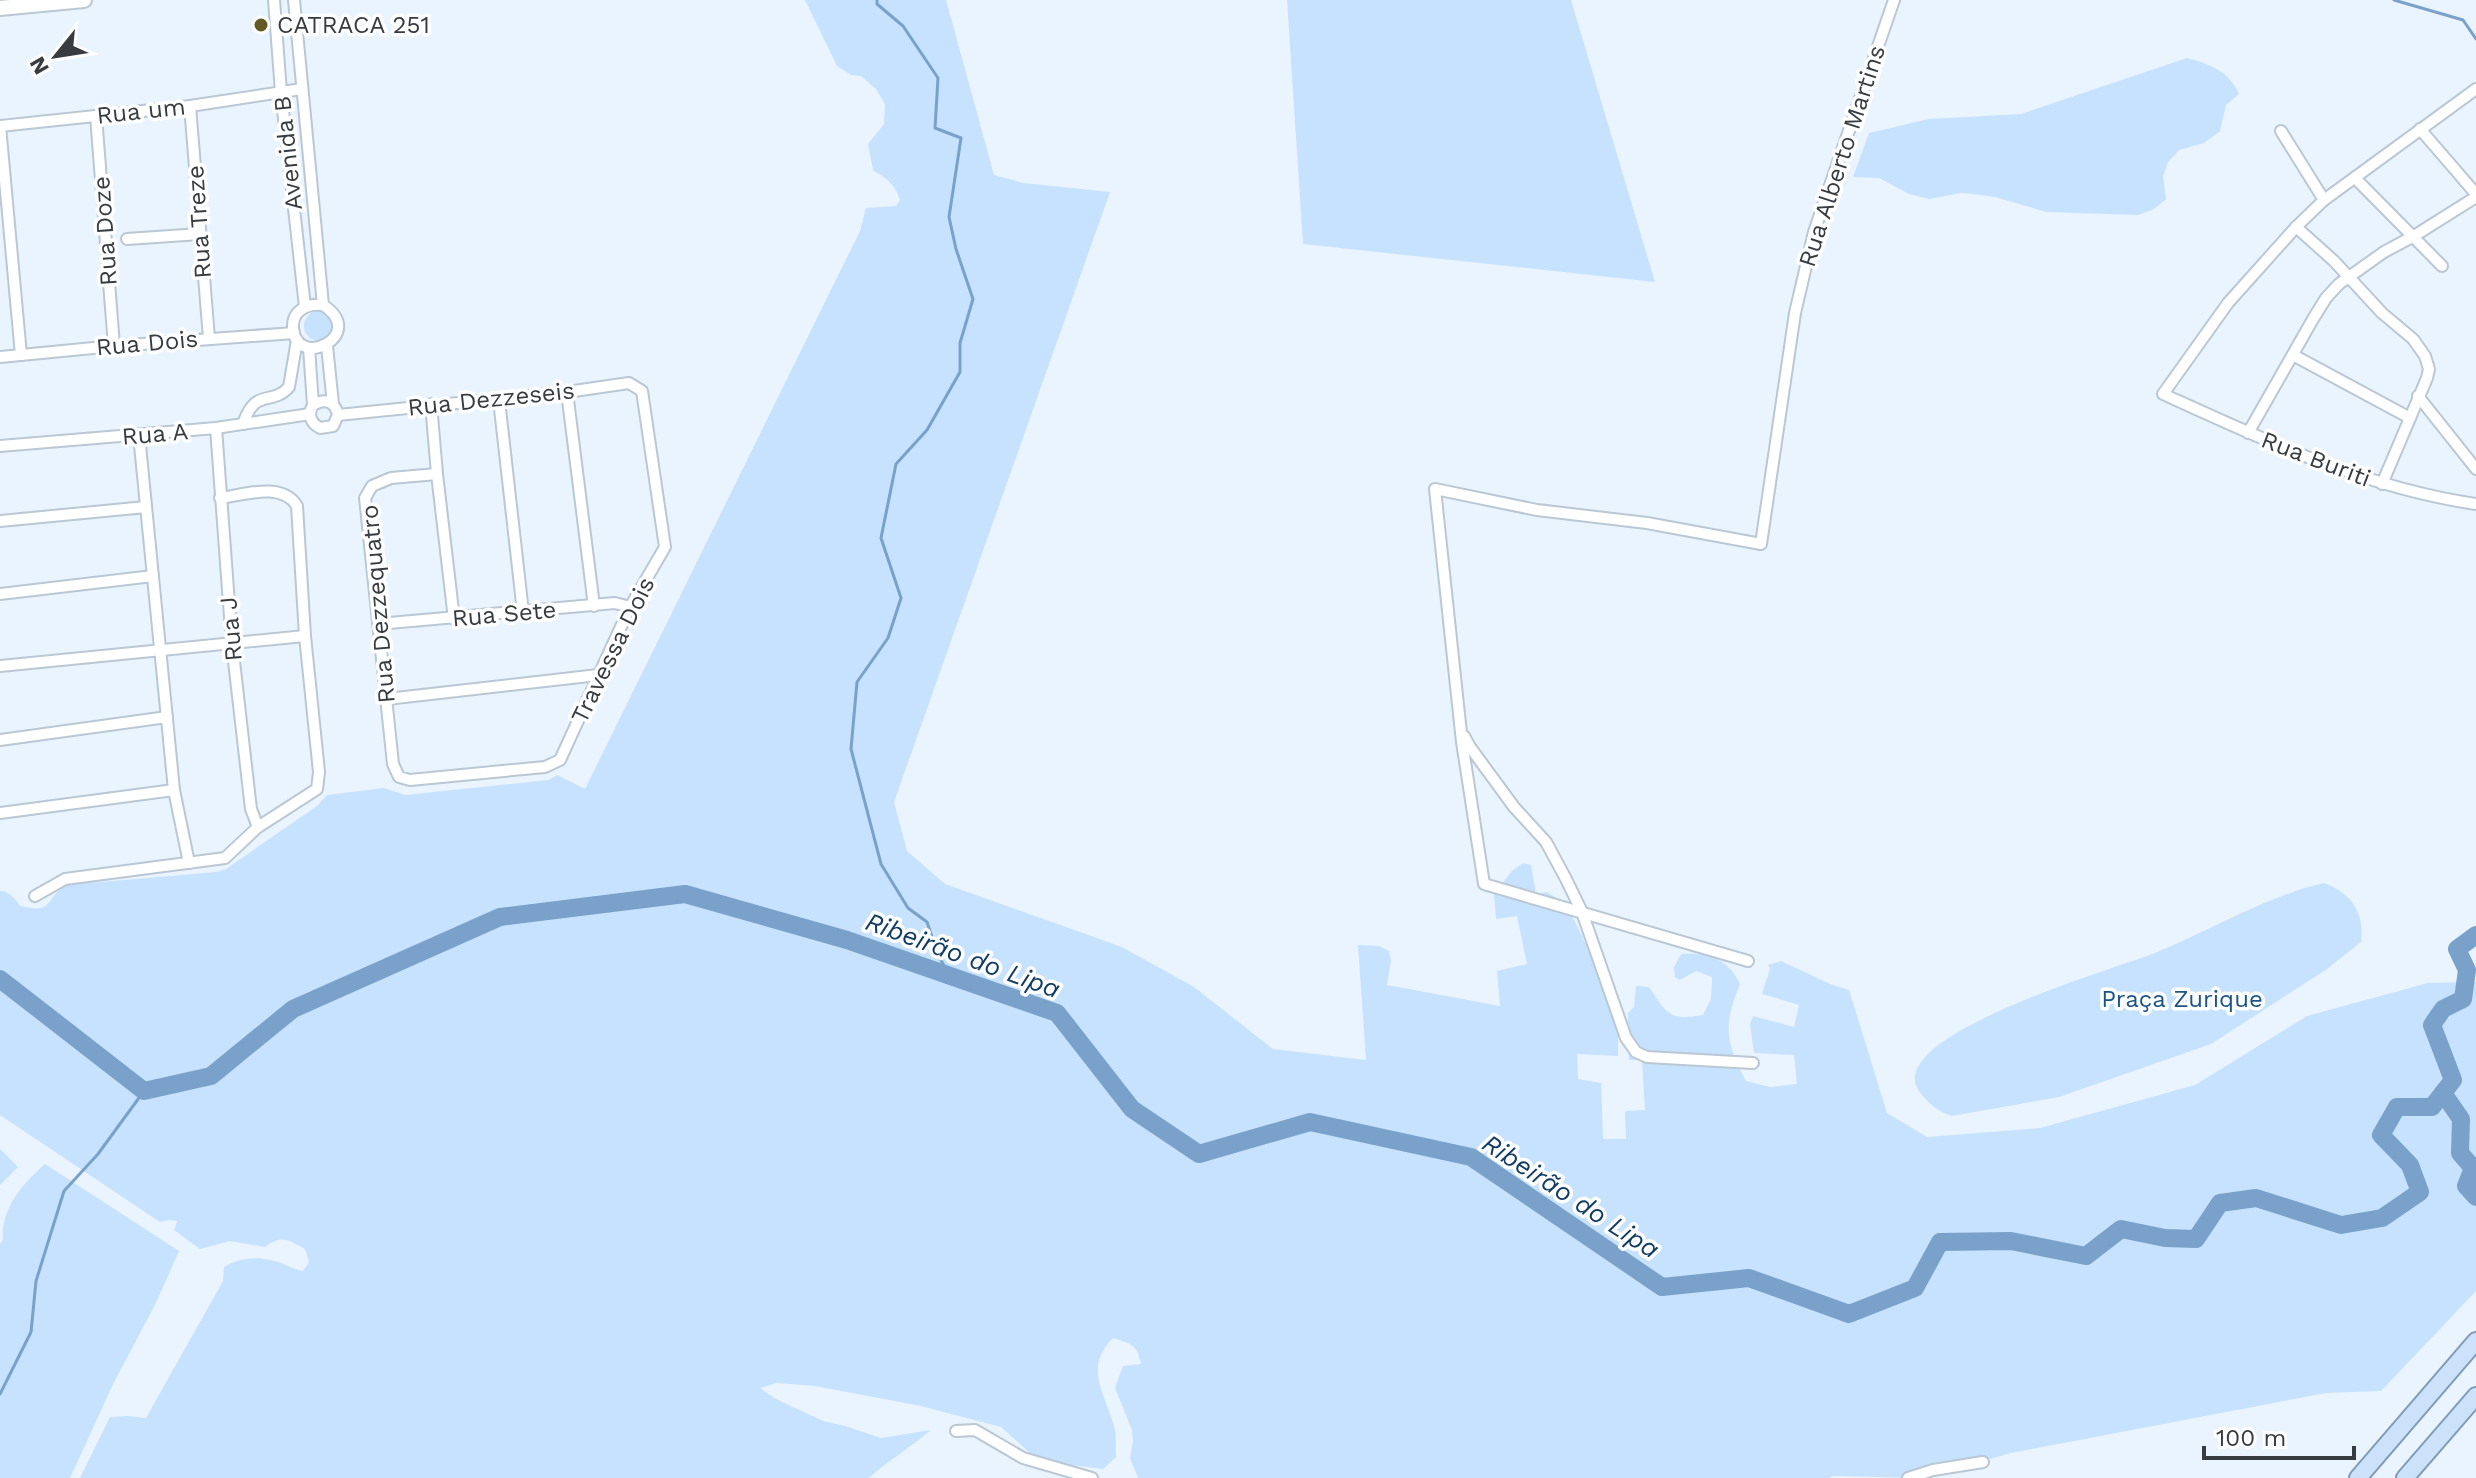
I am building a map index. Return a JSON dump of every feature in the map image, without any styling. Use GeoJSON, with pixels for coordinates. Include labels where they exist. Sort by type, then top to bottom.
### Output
{"type":"FeatureCollection","features":[{"type":"Feature","properties":{"kind":"main road"},"geometry":{"type":"LineString","coordinates":[[0,8],[84,0]]}},
{"type":"Feature","properties":{"kind":"main road"},"geometry":{"type":"LineString","coordinates":[[2358,1478],[2476,1341]]}},
{"type":"Feature","properties":{"kind":"main road"},"geometry":{"type":"LineString","coordinates":[[2405,1478],[2473,1403]]}},
{"type":"Feature","properties":{"kind":"street","name":"Avenida B"},"geometry":{"type":"LineString","coordinates":[[243,424],[253,403],[284,392],[289,387],[296,336],[295,318],[305,307],[274,0]]}},
{"type":"Feature","properties":{"kind":"street","name":"Avenida B"},"geometry":{"type":"LineString","coordinates":[[294,0],[323,305],[337,319],[334,339],[327,346]]}},
{"type":"Feature","properties":{"kind":"street","name":"Rua Alberto Martins"},"geometry":{"type":"LineString","coordinates":[[1461,730],[1435,489],[1537,510],[1647,523],[1761,544],[1795,313],[1814,232],[1894,0]]}},
{"type":"Feature","properties":{"kind":"street","name":"Rua um"},"geometry":{"type":"LineString","coordinates":[[0,126],[190,106],[302,89]]}},
{"type":"Feature","properties":{"kind":"street"},"geometry":{"type":"LineString","coordinates":[[2382,484],[2429,369],[2425,356],[2413,339],[2382,313],[2349,276],[2296,227],[2324,200],[2476,89]]}},
{"type":"Feature","properties":{"kind":"street","name":"Rua Treze"},"geometry":{"type":"LineString","coordinates":[[190,106],[209,338]]}},
{"type":"Feature","properties":{"kind":"street","name":"Rua Doze"},"geometry":{"type":"LineString","coordinates":[[96,116],[114,346]]}},
{"type":"Feature","properties":{"kind":"street"},"geometry":{"type":"LineString","coordinates":[[0,126],[21,355]]}},
{"type":"Feature","properties":{"kind":"street"},"geometry":{"type":"LineString","coordinates":[[2248,433],[2326,298],[2349,276],[2384,252],[2476,196],[2420,129]]}},
{"type":"Feature","properties":{"kind":"street"},"geometry":{"type":"LineString","coordinates":[[2281,131],[2324,200]]}},
{"type":"Feature","properties":{"kind":"street"},"geometry":{"type":"LineString","coordinates":[[2355,178],[2442,266]]}},
{"type":"Feature","properties":{"kind":"street","name":"Rua Buriti"},"geometry":{"type":"LineString","coordinates":[[2296,227],[2228,303],[2163,394],[2316,461],[2382,484],[2476,504]]}},
{"type":"Feature","properties":{"kind":"street"},"geometry":{"type":"LineString","coordinates":[[127,239],[200,234]]}},
{"type":"Feature","properties":{"kind":"street"},"geometry":{"type":"LineString","coordinates":[[305,307],[323,305]]}},
{"type":"Feature","properties":{"kind":"street"},"geometry":{"type":"LineString","coordinates":[[296,336],[309,348],[327,346],[333,404],[338,415],[333,426],[327,429],[315,425],[309,348]]}},
{"type":"Feature","properties":{"kind":"street","name":"Rua Dois"},"geometry":{"type":"LineString","coordinates":[[0,357],[209,338],[296,336]]}},
{"type":"Feature","properties":{"kind":"street"},"geometry":{"type":"LineString","coordinates":[[2293,355],[2410,418]]}},
{"type":"Feature","properties":{"kind":"street","name":"Rua Dezzeseis"},"geometry":{"type":"LineString","coordinates":[[338,415],[499,400],[629,383],[642,391]]}},
{"type":"Feature","properties":{"kind":"street","name":"Travessa Dois"},"geometry":{"type":"LineString","coordinates":[[410,780],[545,767],[560,760],[630,607],[665,547],[642,391]]}},
{"type":"Feature","properties":{"kind":"street"},"geometry":{"type":"LineString","coordinates":[[567,392],[594,606]]}},
{"type":"Feature","properties":{"kind":"street"},"geometry":{"type":"LineString","coordinates":[[2418,396],[2476,469]]}},
{"type":"Feature","properties":{"kind":"street"},"geometry":{"type":"LineString","coordinates":[[499,400],[523,612]]}},
{"type":"Feature","properties":{"kind":"street"},"geometry":{"type":"LineString","coordinates":[[312,410],[320,401],[333,404]]}},
{"type":"Feature","properties":{"kind":"street"},"geometry":{"type":"LineString","coordinates":[[431,404],[454,619]]}},
{"type":"Feature","properties":{"kind":"street","name":"Rua A"},"geometry":{"type":"LineString","coordinates":[[0,446],[216,428],[312,410]]}},
{"type":"Feature","properties":{"kind":"street","name":"Rua J"},"geometry":{"type":"LineString","coordinates":[[216,428],[232,644],[251,809],[258,827]]}},
{"type":"Feature","properties":{"kind":"street"},"geometry":{"type":"LineString","coordinates":[[139,435],[174,790],[189,863]]}},
{"type":"Feature","properties":{"kind":"street","name":"Rua Dezzequatro"},"geometry":{"type":"LineString","coordinates":[[410,780],[399,777],[393,764],[365,498],[372,486],[391,478],[437,474]]}},
{"type":"Feature","properties":{"kind":"street"},"geometry":{"type":"LineString","coordinates":[[35,896],[65,879],[225,858],[258,827],[317,789],[319,772],[305,636],[297,506],[292,497],[279,491],[220,498]]}},
{"type":"Feature","properties":{"kind":"street"},"geometry":{"type":"LineString","coordinates":[[0,521],[146,507]]}},
{"type":"Feature","properties":{"kind":"street"},"geometry":{"type":"LineString","coordinates":[[0,594],[153,576]]}},
{"type":"Feature","properties":{"kind":"street","name":"Rua Sete"},"geometry":{"type":"LineString","coordinates":[[378,624],[615,603],[630,607]]}},
{"type":"Feature","properties":{"kind":"street"},"geometry":{"type":"LineString","coordinates":[[0,666],[305,636]]}},
{"type":"Feature","properties":{"kind":"street"},"geometry":{"type":"LineString","coordinates":[[387,699],[598,675]]}},
{"type":"Feature","properties":{"kind":"street"},"geometry":{"type":"LineString","coordinates":[[0,740],[167,717]]}},
{"type":"Feature","properties":{"kind":"street"},"geometry":{"type":"LineString","coordinates":[[1461,730],[1484,884],[1748,961]]}},
{"type":"Feature","properties":{"kind":"street"},"geometry":{"type":"LineString","coordinates":[[1461,730],[1497,785],[1546,842],[1582,912],[1626,1038],[1636,1052],[1647,1057],[1753,1063]]}},
{"type":"Feature","properties":{"kind":"street"},"geometry":{"type":"LineString","coordinates":[[0,813],[174,790]]}},
{"type":"Feature","properties":{"kind":"street"},"geometry":{"type":"LineString","coordinates":[[956,1431],[975,1430],[1023,1458],[1092,1478]]}},
{"type":"Feature","properties":{"kind":"street"},"geometry":{"type":"LineString","coordinates":[[1908,1478],[1933,1470],[1983,1462]]}},
{"type":"Feature","properties":{"kind":"green space"},"geometry":{"type":"Polygon","coordinates":[[[805,0],[946,0],[994,175],[1023,183],[1110,192],[894,802],[907,851],[945,884],[1122,947],[1194,987],[1273,1049],[1366,1060],[1358,945],[1379,946],[1389,951],[1391,960],[1387,985],[1500,1006],[1497,971],[1527,964],[1517,916],[1496,919],[1494,894],[1512,871],[1523,863],[1531,865],[1536,894],[1547,892],[1566,904],[1618,1021],[1618,1056],[1577,1054],[1578,1079],[1601,1083],[1603,1139],[1626,1139],[1625,1111],[1645,1110],[1642,1060],[1629,1060],[1628,1013],[1634,1007],[1636,986],[1649,987],[1665,1009],[1676,1016],[1703,1015],[1711,999],[1712,977],[1696,971],[1680,980],[1675,977],[1674,967],[1681,954],[1709,956],[1724,963],[1735,975],[1740,984],[1729,1022],[1730,1044],[1746,1081],[1770,1087],[1797,1084],[1794,1055],[1754,1053],[1750,1024],[1753,1016],[1794,1027],[1799,1005],[1762,994],[1770,969],[1768,965],[1781,961],[1849,990],[1887,1113],[1927,1137],[2040,1128],[2195,1085],[2307,1016],[2428,983],[2476,982],[2476,1291],[2381,1391],[2326,1393],[2011,1453],[1922,1478],[1138,1478],[1130,1458],[1132,1430],[1115,1388],[1123,1366],[1141,1364],[1132,1346],[1113,1338],[1099,1359],[1098,1370],[1116,1437],[1116,1457],[1103,1469],[1039,1461],[1001,1427],[921,1406],[815,1386],[777,1383],[760,1388],[823,1421],[881,1438],[931,1430],[869,1478],[80,1478],[110,1417],[146,1418],[223,1281],[224,1267],[240,1260],[258,1258],[303,1271],[309,1262],[305,1249],[285,1240],[265,1247],[230,1241],[200,1249],[174,1230],[177,1221],[160,1222],[0,1115],[0,891],[12,896],[20,906],[38,908],[44,907],[65,885],[217,872],[226,869],[317,806],[327,795],[384,788],[405,795],[549,780],[557,775],[585,789],[860,231],[866,208],[896,206],[900,200],[890,182],[873,170],[868,144],[884,124],[885,104],[876,89],[861,76],[851,75],[837,66],[805,0]]]}},
{"type":"Feature","properties":{"kind":"green space"},"geometry":{"type":"Polygon","coordinates":[[[1287,0],[1571,0],[1655,282],[1303,244],[1287,0]]]}},
{"type":"Feature","properties":{"kind":"green space"},"geometry":{"type":"Polygon","coordinates":[[[2187,58],[2218,70],[2230,80],[2239,94],[2226,105],[2220,131],[2204,143],[2179,150],[2168,162],[2163,176],[2166,199],[2154,209],[2138,215],[2047,212],[1995,197],[1961,193],[1929,199],[1909,194],[1879,178],[1853,177],[1869,133],[1929,119],[2021,114],[2187,58]]]}},
{"type":"Feature","properties":{"kind":"green space"},"geometry":{"type":"Polygon","coordinates":[[[319,311],[325,312],[333,320],[333,332],[325,340],[319,341],[313,340],[305,332],[304,326],[305,320],[313,312],[319,311]]]}},
{"type":"Feature","properties":{"kind":"green space","name":"Praça Zurique"},"geometry":{"type":"Polygon","coordinates":[[[2324,883],[2342,892],[2354,905],[2361,922],[2361,942],[2327,969],[2211,1044],[2059,1097],[1952,1116],[1933,1106],[1919,1091],[1917,1070],[1934,1048],[1966,1027],[2052,989],[2172,946],[2279,897],[2324,883]]]}},
{"type":"Feature","properties":{"kind":"green space"},"geometry":{"type":"Polygon","coordinates":[[[0,1149],[18,1167],[0,1185],[0,1149]]]}},
{"type":"Feature","properties":{"kind":"green space"},"geometry":{"type":"Polygon","coordinates":[[[45,1164],[179,1251],[70,1478],[0,1478],[0,1244],[9,1207],[29,1179],[45,1164]]]}},
{"type":"Feature","properties":{"kind":"waterway"},"geometry":{"type":"LineString","coordinates":[[877,0],[877,4],[903,26],[938,78],[935,128],[961,138],[949,217],[973,299],[960,343],[960,372],[927,430],[896,464],[881,538],[901,598],[888,638],[857,682],[851,749],[881,864],[908,908],[927,922],[938,955],[950,976]]}},
{"type":"Feature","properties":{"kind":"waterway"},"geometry":{"type":"LineString","coordinates":[[2394,0],[2463,20],[2476,39]]}},
{"type":"Feature","properties":{"kind":"waterway","name":"Ribeirão do Lipa"},"geometry":{"type":"LineString","coordinates":[[0,979],[144,1091],[211,1076],[293,1009],[500,917],[685,894],[847,940],[1057,1013],[1132,1109],[1199,1154],[1310,1122],[1471,1157],[1662,1287],[1749,1278],[1849,1314],[1915,1288],[1940,1242],[2011,1241],[2086,1256],[2121,1229],[2165,1238],[2196,1239],[2220,1203],[2256,1198],[2341,1225],[2382,1218],[2420,1192],[2410,1165],[2381,1135],[2397,1107],[2432,1107],[2453,1080],[2432,1025],[2443,1009],[2463,999],[2467,970],[2457,949],[2476,935]]}},
{"type":"Feature","properties":{"kind":"waterway"},"geometry":{"type":"LineString","coordinates":[[0,1394],[31,1332],[36,1281],[64,1191],[98,1154],[144,1091]]}},
{"type":"Feature","properties":{"kind":"waterway","name":"Ribeirão do Lipa"},"geometry":{"type":"LineString","coordinates":[[2443,1093],[2461,1119],[2460,1153],[2473,1168],[2466,1186],[2476,1197]]}},
{"type":"Feature","properties":{"kind":"place","name":"CATRACA 251"},"geometry":{"type":"Point","coordinates":[261,25]}}]}
